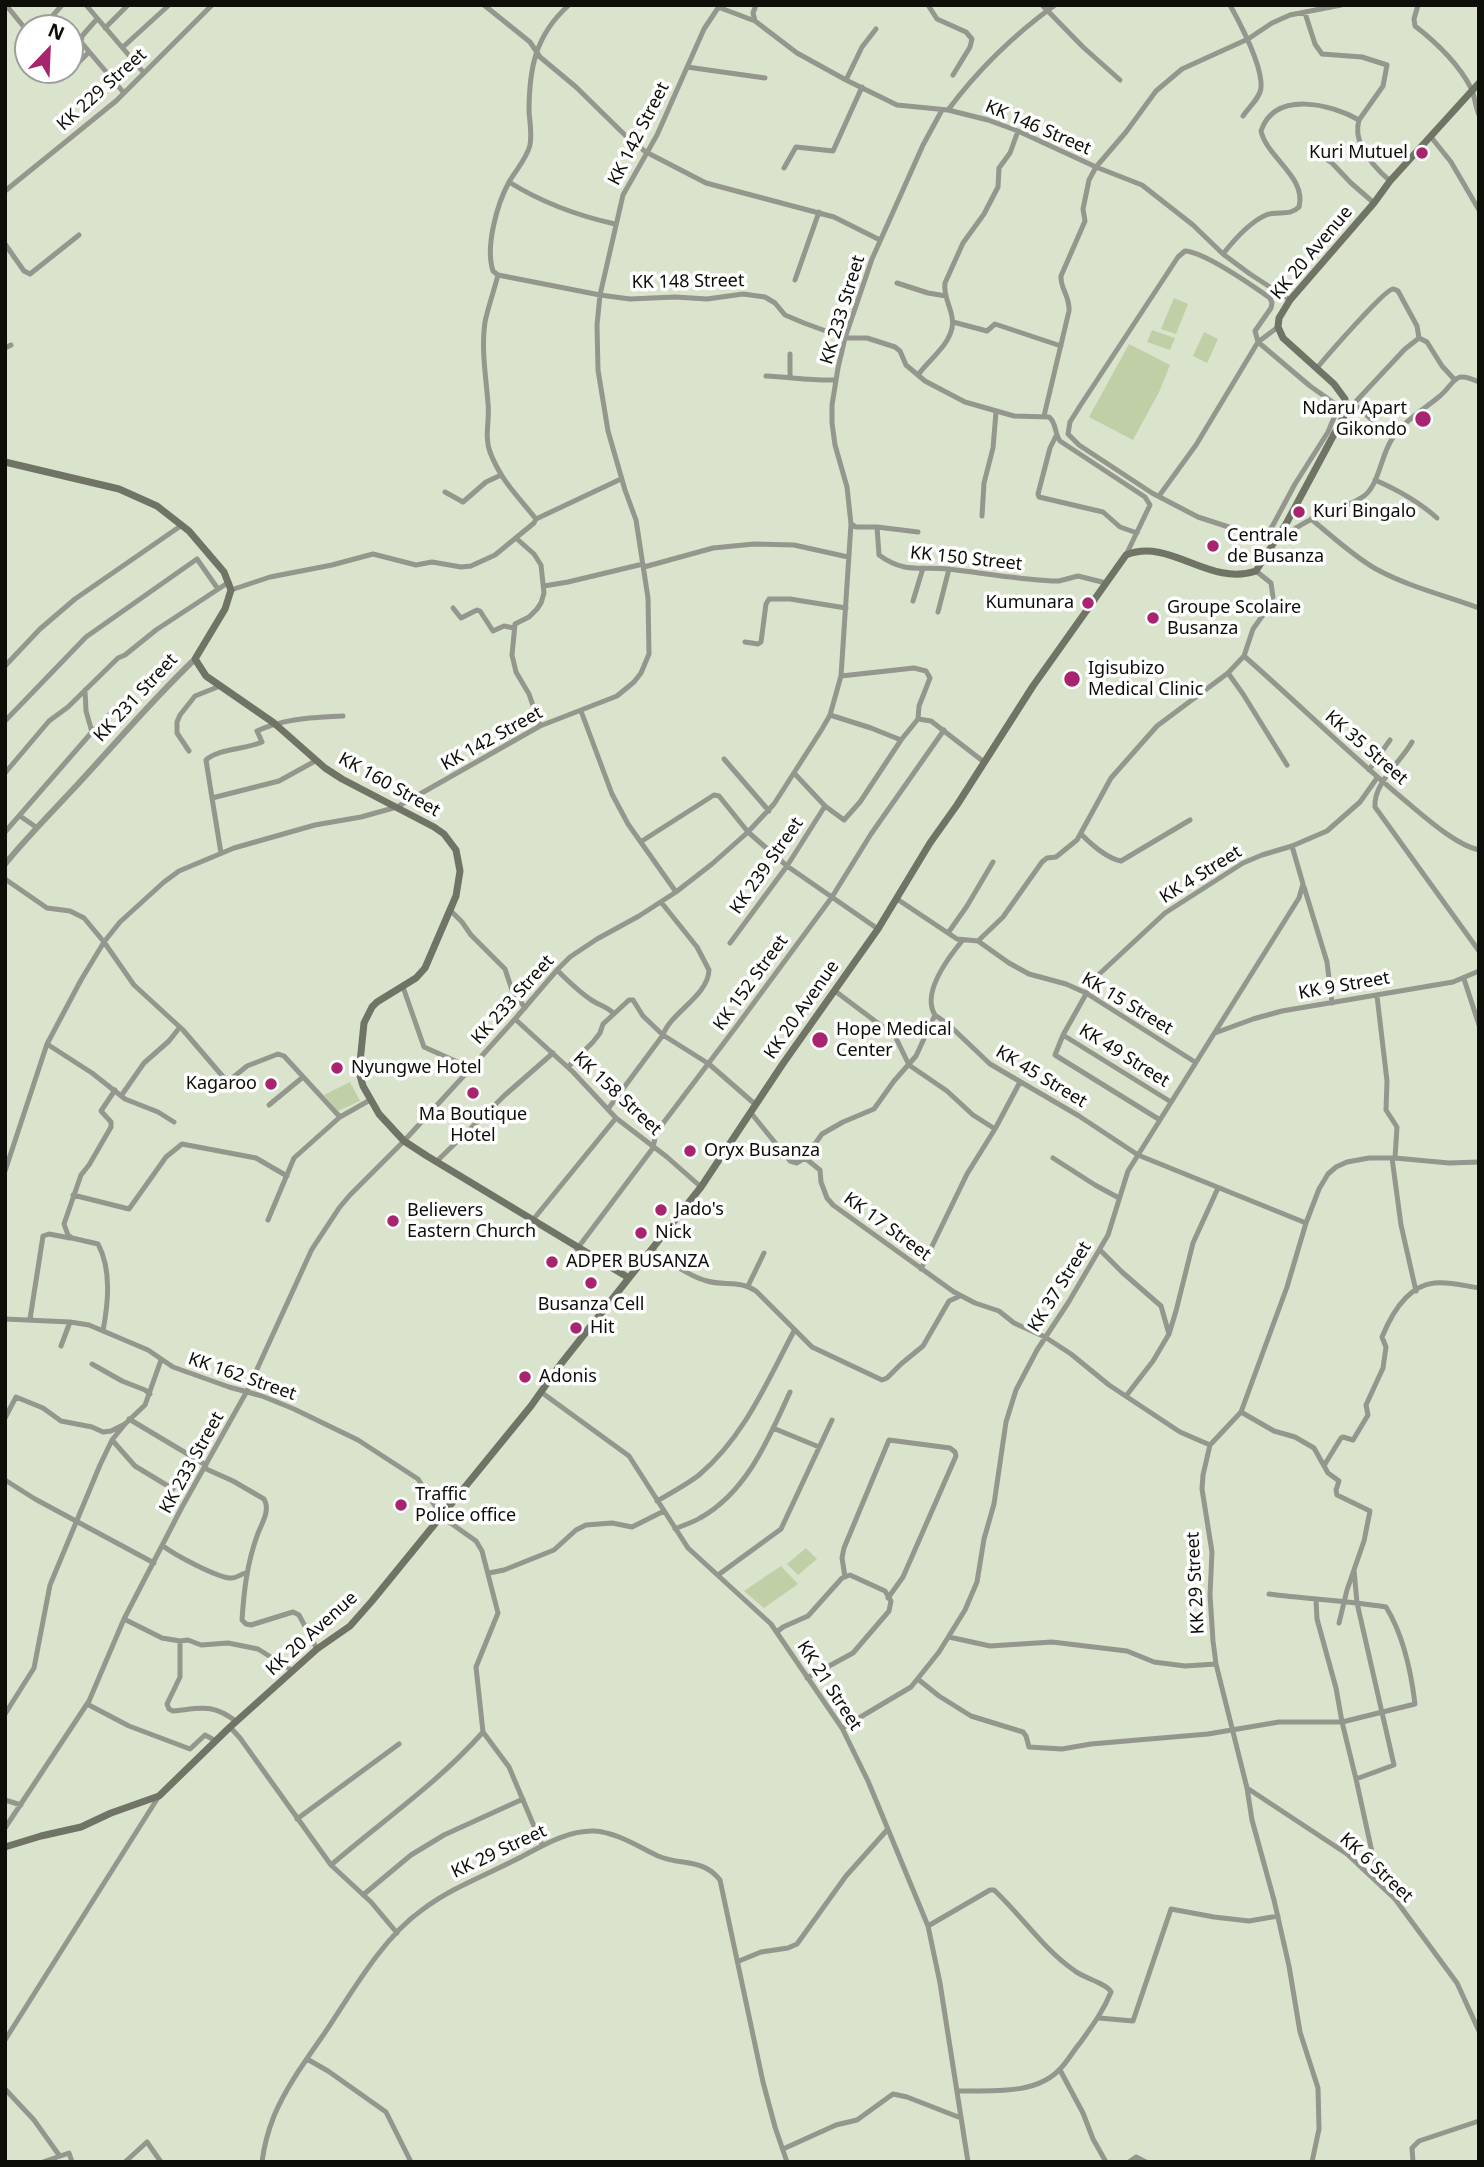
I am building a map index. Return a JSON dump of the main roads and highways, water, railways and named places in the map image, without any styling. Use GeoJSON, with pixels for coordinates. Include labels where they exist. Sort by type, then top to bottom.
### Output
{"type":"FeatureCollection","features":[{"type":"Feature","properties":{"kind":"main road","name":"KK 20 Avenue"},"geometry":{"type":"LineString","coordinates":[[5,1847],[81,1827],[159,1796],[230,1727],[317,1649],[350,1626],[442,1517],[701,1187],[878,929],[930,843],[1040,676],[1126,555],[1140,550],[1156,551],[1235,576],[1256,570],[1275,542],[1346,412],[1346,403],[1335,384],[1283,338],[1278,327],[1279,318],[1290,300],[1390,181],[1479,83]]}},
{"type":"Feature","properties":{"kind":"main road","name":"KK 231 Street"},"geometry":{"type":"LineString","coordinates":[[5,462],[119,489],[157,506],[182,525],[224,572],[230,586],[225,609],[195,659]]}},
{"type":"Feature","properties":{"kind":"main road","name":"KK 160 Street"},"geometry":{"type":"LineString","coordinates":[[195,659],[206,676],[274,723],[342,779],[434,827],[453,843],[460,871],[456,896],[425,968],[422,974],[377,1002],[364,1023],[359,1072],[370,1100],[379,1114],[404,1141],[628,1278]]}},
{"type":"Feature","properties":{"kind":"place","name":"Kuri Mutuel"},"geometry":{"type":"Point","coordinates":[1422,153]}},
{"type":"Feature","properties":{"kind":"place","name":"Ndaru Apart Gikondo"},"geometry":{"type":"Point","coordinates":[1423,419]}},
{"type":"Feature","properties":{"kind":"place","name":"Kuri Bingalo"},"geometry":{"type":"Point","coordinates":[1299,512]}},
{"type":"Feature","properties":{"kind":"place","name":"Centrale de Busanza"},"geometry":{"type":"Point","coordinates":[1213,546]}},
{"type":"Feature","properties":{"kind":"place","name":"Kumunara"},"geometry":{"type":"Point","coordinates":[1088,603]}},
{"type":"Feature","properties":{"kind":"place","name":"Groupe Scolaire Busanza"},"geometry":{"type":"Point","coordinates":[1153,618]}},
{"type":"Feature","properties":{"kind":"place","name":"Igisubizo Medical Clinic"},"geometry":{"type":"Point","coordinates":[1072,679]}},
{"type":"Feature","properties":{"kind":"place","name":"Hope Medical Center"},"geometry":{"type":"Point","coordinates":[820,1040]}},
{"type":"Feature","properties":{"kind":"place","name":"Nyungwe Hotel"},"geometry":{"type":"Point","coordinates":[337,1068]}},
{"type":"Feature","properties":{"kind":"place","name":"Kagaroo"},"geometry":{"type":"Point","coordinates":[271,1084]}},
{"type":"Feature","properties":{"kind":"place","name":"Ma Boutique Hotel"},"geometry":{"type":"Point","coordinates":[473,1093]}},
{"type":"Feature","properties":{"kind":"place","name":"Oryx Busanza"},"geometry":{"type":"Point","coordinates":[690,1151]}},
{"type":"Feature","properties":{"kind":"place","name":"Jado's"},"geometry":{"type":"Point","coordinates":[661,1210]}},
{"type":"Feature","properties":{"kind":"place","name":"Believers Eastern Church"},"geometry":{"type":"Point","coordinates":[393,1221]}},
{"type":"Feature","properties":{"kind":"place","name":"Nick"},"geometry":{"type":"Point","coordinates":[641,1233]}},
{"type":"Feature","properties":{"kind":"place","name":"ADPER BUSANZA"},"geometry":{"type":"Point","coordinates":[552,1262]}},
{"type":"Feature","properties":{"kind":"place","name":"Busanza Cell"},"geometry":{"type":"Point","coordinates":[591,1283]}},
{"type":"Feature","properties":{"kind":"place","name":"Hit"},"geometry":{"type":"Point","coordinates":[576,1328]}},
{"type":"Feature","properties":{"kind":"place","name":"Adonis"},"geometry":{"type":"Point","coordinates":[525,1377]}},
{"type":"Feature","properties":{"kind":"place","name":"Traffic Police office"},"geometry":{"type":"Point","coordinates":[401,1505]}}]}
